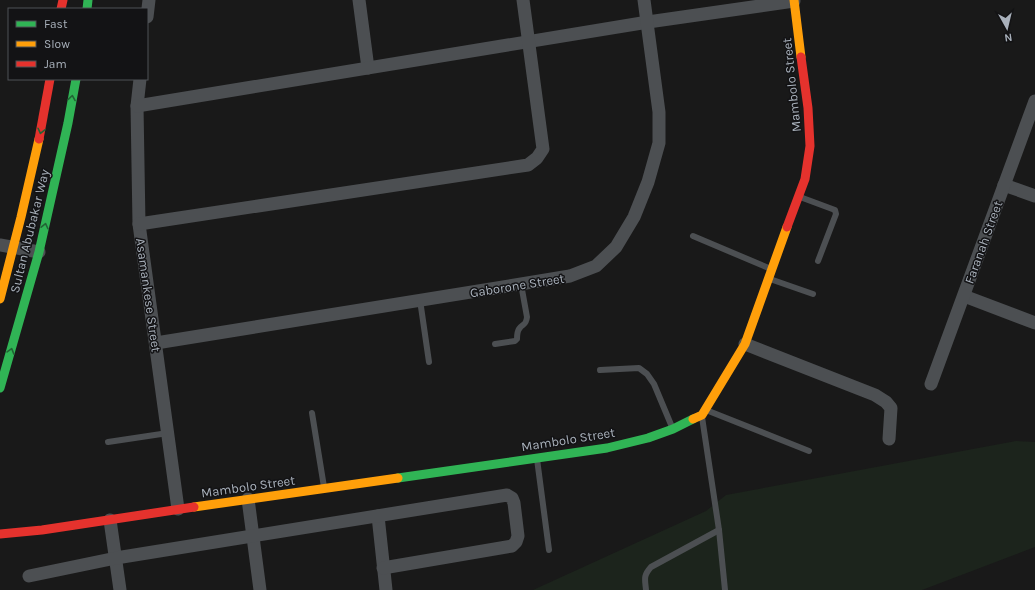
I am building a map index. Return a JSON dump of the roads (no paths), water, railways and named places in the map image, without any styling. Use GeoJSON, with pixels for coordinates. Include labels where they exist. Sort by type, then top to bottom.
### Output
{"type":"FeatureCollection","features":[{"type":"Feature","properties":{"kind":"street"},"geometry":{"type":"LineString","coordinates":[[359,0],[368,68]]}},
{"type":"Feature","properties":{"kind":"street"},"geometry":{"type":"LineString","coordinates":[[139,224],[528,165],[537,158],[543,149],[523,0]]}},
{"type":"Feature","properties":{"kind":"street","name":"Gaborone Street"},"geometry":{"type":"LineString","coordinates":[[156,343],[570,276],[596,266],[616,247],[634,217],[648,182],[658,143],[659,112],[644,0]]}},
{"type":"Feature","properties":{"kind":"street"},"geometry":{"type":"LineString","coordinates":[[137,106],[648,22],[794,1]]}},
{"type":"Feature","properties":{"kind":"street","name":"Mambolo Street"},"geometry":{"type":"LineString","coordinates":[[0,534],[42,530],[178,509],[607,448],[648,438],[673,429],[703,412],[745,344],[805,179],[810,146],[808,108],[794,1]]}},
{"type":"Feature","properties":{"kind":"street","name":"Sultan Abubakar Way"},"geometry":{"type":"LineString","coordinates":[[0,299],[14,248],[43,120],[50,80]]}},
{"type":"Feature","properties":{"kind":"street","name":"Sultan Abubakar Way"},"geometry":{"type":"LineString","coordinates":[[0,388],[39,252],[68,123],[76,80]]}},
{"type":"Feature","properties":{"kind":"street","name":"Asamankese Street"},"geometry":{"type":"LineString","coordinates":[[140,80],[137,106],[139,224],[178,509]]}},
{"type":"Feature","properties":{"kind":"street","name":"Faranah Street"},"geometry":{"type":"LineString","coordinates":[[931,384],[1035,101]]}},
{"type":"Feature","properties":{"kind":"street"},"geometry":{"type":"LineString","coordinates":[[1004,185],[1035,196]]}},
{"type":"Feature","properties":{"kind":"street"},"geometry":{"type":"LineString","coordinates":[[0,245],[39,252]]}},
{"type":"Feature","properties":{"kind":"street"},"geometry":{"type":"LineString","coordinates":[[964,296],[1035,323]]}},
{"type":"Feature","properties":{"kind":"street"},"geometry":{"type":"LineString","coordinates":[[745,344],[875,395],[886,402],[891,408],[889,439]]}},
{"type":"Feature","properties":{"kind":"street"},"geometry":{"type":"LineString","coordinates":[[29,576],[116,558],[507,495],[512,498],[518,536],[516,542],[512,546],[383,568]]}},
{"type":"Feature","properties":{"kind":"street"},"geometry":{"type":"LineString","coordinates":[[248,499],[260,590]]}},
{"type":"Feature","properties":{"kind":"street"},"geometry":{"type":"LineString","coordinates":[[378,516],[386,590]]}},
{"type":"Feature","properties":{"kind":"street"},"geometry":{"type":"LineString","coordinates":[[110,520],[120,590]]}},
{"type":"Feature","properties":{"kind":"lane"},"geometry":{"type":"LineString","coordinates":[[798,196],[836,210],[836,214],[818,261]]}},
{"type":"Feature","properties":{"kind":"lane"},"geometry":{"type":"LineString","coordinates":[[693,236],[814,294]]}},
{"type":"Feature","properties":{"kind":"lane"},"geometry":{"type":"LineString","coordinates":[[495,344],[515,341],[517,331],[526,322],[527,317],[521,284]]}},
{"type":"Feature","properties":{"kind":"lane"},"geometry":{"type":"LineString","coordinates":[[420,300],[429,362]]}},
{"type":"Feature","properties":{"kind":"lane"},"geometry":{"type":"LineString","coordinates":[[600,370],[639,368],[647,374],[654,384],[673,429]]}},
{"type":"Feature","properties":{"kind":"lane"},"geometry":{"type":"LineString","coordinates":[[725,590],[719,530],[703,412],[809,451]]}},
{"type":"Feature","properties":{"kind":"lane"},"geometry":{"type":"LineString","coordinates":[[312,413],[324,488]]}},
{"type":"Feature","properties":{"kind":"lane"},"geometry":{"type":"LineString","coordinates":[[108,442],[168,433]]}},
{"type":"Feature","properties":{"kind":"lane"},"geometry":{"type":"LineString","coordinates":[[536,458],[549,550]]}},
{"type":"Feature","properties":{"kind":"lane"},"geometry":{"type":"LineString","coordinates":[[646,590],[646,573],[651,568],[719,530]]}}]}
